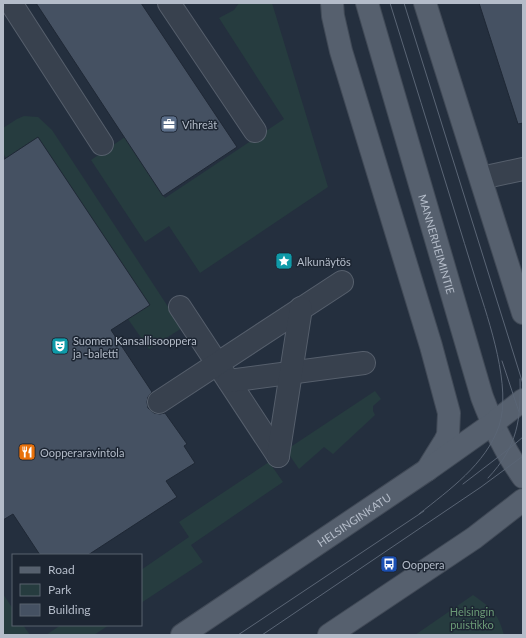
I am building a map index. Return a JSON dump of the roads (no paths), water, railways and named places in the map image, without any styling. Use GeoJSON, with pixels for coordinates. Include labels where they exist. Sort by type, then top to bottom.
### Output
{"type":"FeatureCollection","features":[{"type":"Feature","properties":{"kind":"main road"},"geometry":{"type":"LineString","coordinates":[[332,3],[333,16],[341,51],[427,332],[449,413],[448,435],[446,441],[427,470]]}},
{"type":"Feature","properties":{"kind":"main road","name":"MANNERHEIMINTIE"},"geometry":{"type":"LineString","coordinates":[[367,3],[482,397],[492,424],[506,451],[523,477]]}},
{"type":"Feature","properties":{"kind":"main road"},"geometry":{"type":"LineString","coordinates":[[425,3],[523,313]]}},
{"type":"Feature","properties":{"kind":"main road","name":"HELSINGINKATU"},"geometry":{"type":"LineString","coordinates":[[182,635],[427,470],[523,400]]}},
{"type":"Feature","properties":{"kind":"main road"},"geometry":{"type":"LineString","coordinates":[[329,635],[474,538],[523,500]]}},
{"type":"Feature","properties":{"kind":"street"},"geometry":{"type":"LineString","coordinates":[[11,3],[102,144]]}},
{"type":"Feature","properties":{"kind":"street"},"geometry":{"type":"LineString","coordinates":[[169,3],[255,131]]}},
{"type":"Feature","properties":{"kind":"street"},"geometry":{"type":"LineString","coordinates":[[481,178],[523,169]]}},
{"type":"Feature","properties":{"kind":"street"},"geometry":{"type":"LineString","coordinates":[[159,402],[223,372],[301,308],[342,282]]}},
{"type":"Feature","properties":{"kind":"street"},"geometry":{"type":"LineString","coordinates":[[180,308],[278,456],[301,308]]}},
{"type":"Feature","properties":{"kind":"street"},"geometry":{"type":"LineString","coordinates":[[223,372],[291,373],[364,364]]}},
{"type":"Feature","properties":{"kind":"tram line"},"geometry":{"type":"LineString","coordinates":[[390,3],[493,335],[501,374],[503,393],[499,426],[493,440],[485,452],[476,464],[454,486],[419,514]]}},
{"type":"Feature","properties":{"kind":"tram line"},"geometry":{"type":"LineString","coordinates":[[404,3],[523,384]]}},
{"type":"Feature","properties":{"kind":"tram line"},"geometry":{"type":"LineString","coordinates":[[502,361],[519,412]]}},
{"type":"Feature","properties":{"kind":"tram line"},"geometry":{"type":"LineString","coordinates":[[488,478],[506,455],[516,432],[520,407],[520,379]]}},
{"type":"Feature","properties":{"kind":"tram line"},"geometry":{"type":"LineString","coordinates":[[463,484],[523,437]]}},
{"type":"Feature","properties":{"kind":"tram line"},"geometry":{"type":"LineString","coordinates":[[262,635],[481,487],[523,456]]}},
{"type":"Feature","properties":{"kind":"tram line"},"geometry":{"type":"LineString","coordinates":[[238,635],[424,511]]}},
{"type":"Feature","properties":{"kind":"place","name":"Vihreät"},"geometry":{"type":"Point","coordinates":[169,124]}},
{"type":"Feature","properties":{"kind":"place","name":"Alkunäytös"},"geometry":{"type":"Point","coordinates":[284,261]}},
{"type":"Feature","properties":{"kind":"place","name":"Suomen Kansallisooppera ja -baletti"},"geometry":{"type":"Point","coordinates":[60,346]}},
{"type":"Feature","properties":{"kind":"place","name":"Oopperaravintola"},"geometry":{"type":"Point","coordinates":[27,452]}},
{"type":"Feature","properties":{"kind":"place","name":"Ooppera"},"geometry":{"type":"Point","coordinates":[389,564]}},
{"type":"Feature","properties":{"kind":"park label","name":"Helsingin puistikko"},"geometry":{"type":"Point","coordinates":[472,617]}}]}
